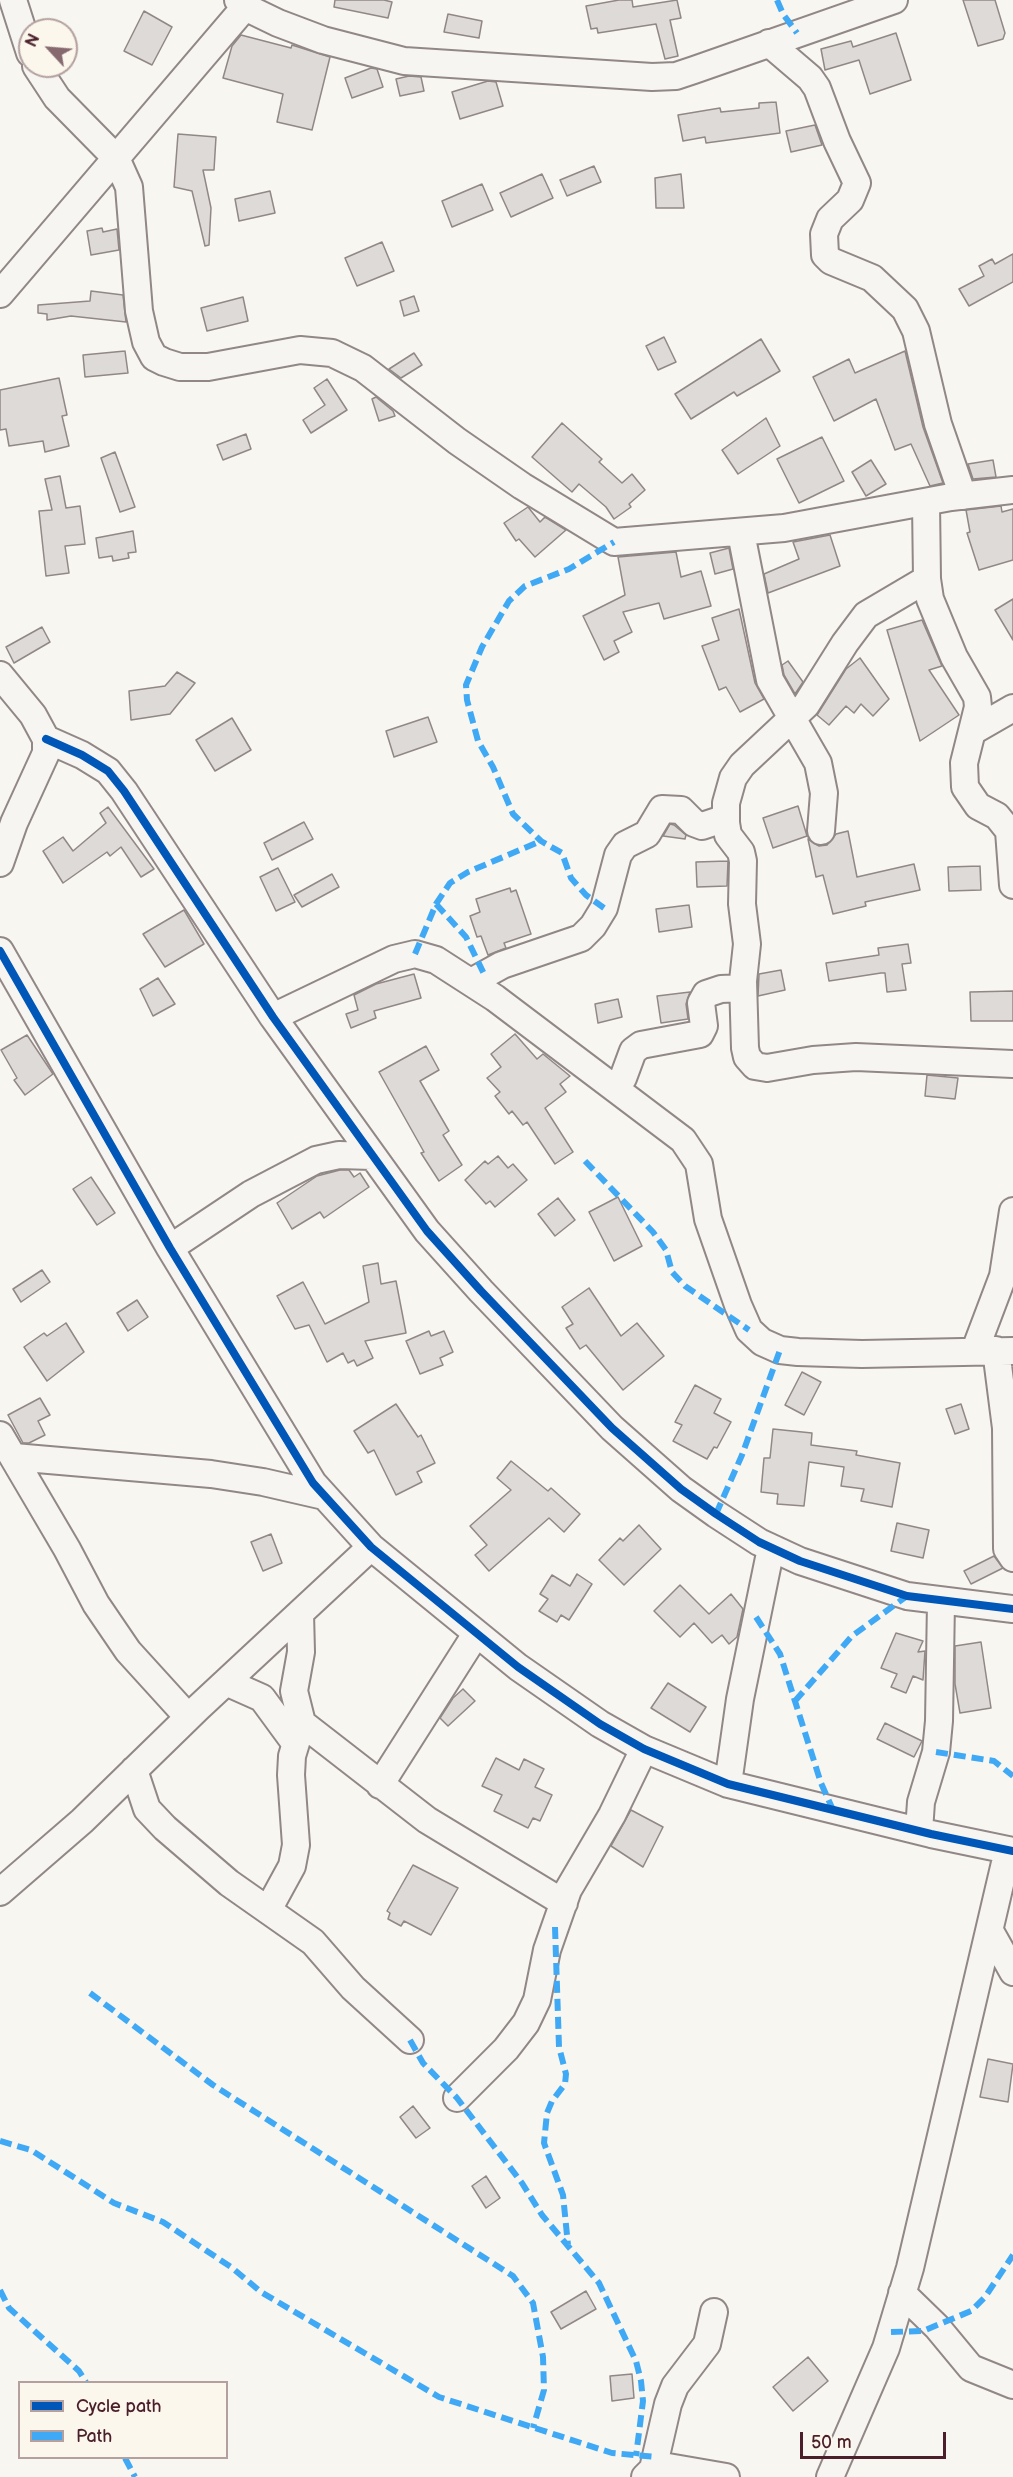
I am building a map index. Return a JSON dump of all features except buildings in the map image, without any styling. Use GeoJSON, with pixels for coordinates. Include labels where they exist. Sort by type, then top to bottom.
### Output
{"type":"FeatureCollection","features":[{"type":"Feature","properties":{"kind":"street"},"geometry":{"type":"LineString","coordinates":[[13,0],[19,18]]}},
{"type":"Feature","properties":{"kind":"street"},"geometry":{"type":"LineString","coordinates":[[0,294],[116,159],[241,3],[323,40],[404,61],[436,65],[652,77],[676,76],[894,0]]}},
{"type":"Feature","properties":{"kind":"street"},"geometry":{"type":"LineString","coordinates":[[769,43],[810,78],[817,88],[856,183],[850,200],[830,219],[824,234],[825,255],[831,261],[872,278],[905,309],[916,331],[938,424],[963,496]]}},
{"type":"Feature","properties":{"kind":"street"},"geometry":{"type":"LineString","coordinates":[[44,78],[57,98],[116,159],[129,188],[139,311],[146,342],[154,357],[180,367],[208,367],[300,350],[332,353],[363,368],[457,441],[522,486],[615,542],[741,533],[796,526],[963,496],[1013,490]]}},
{"type":"Feature","properties":{"kind":"street"},"geometry":{"type":"LineString","coordinates":[[926,503],[927,579],[938,622],[976,697],[978,707],[974,731],[964,763],[965,787],[978,806],[997,816],[1009,831],[1013,885]]}},
{"type":"Feature","properties":{"kind":"street"},"geometry":{"type":"LineString","coordinates":[[741,533],[767,668],[791,719],[814,753],[822,778],[824,802],[821,831]]}},
{"type":"Feature","properties":{"kind":"street"},"geometry":{"type":"LineString","coordinates":[[927,579],[866,615],[845,643],[811,698],[742,765],[732,778],[726,804],[726,818],[729,835],[741,852],[743,861],[742,903],[747,944],[743,988],[745,1048],[747,1057],[755,1066],[767,1068],[813,1060],[855,1057],[1013,1064]]}},
{"type":"Feature","properties":{"kind":"street"},"geometry":{"type":"LineString","coordinates":[[0,675],[33,715],[46,739],[46,753],[14,823],[0,863]]}},
{"type":"Feature","properties":{"kind":"street"},"geometry":{"type":"LineString","coordinates":[[974,731],[1013,708]]}},
{"type":"Feature","properties":{"kind":"street"},"geometry":{"type":"LineString","coordinates":[[46,739],[82,755],[108,771],[124,791],[273,1017],[372,1156],[435,1239],[612,1428],[681,1489],[771,1548],[860,1583],[941,1602],[1013,1609]]}},
{"type":"Feature","properties":{"kind":"street"},"geometry":{"type":"LineString","coordinates":[[472,981],[502,965],[581,938],[593,926],[604,908],[618,855],[625,845],[647,834],[662,809],[681,810],[694,823],[702,826],[726,818]]}},
{"type":"Feature","properties":{"kind":"street"},"geometry":{"type":"LineString","coordinates":[[0,951],[170,1248],[313,1483],[371,1548],[476,1634],[600,1724],[644,1749],[728,1784],[919,1831],[1010,1850],[962,2035],[951,2098],[886,2348],[827,2475]]}},
{"type":"Feature","properties":{"kind":"street"},"geometry":{"type":"LineString","coordinates":[[273,1017],[384,963],[416,954],[436,960],[472,981],[615,1086],[683,1140],[699,1164],[708,1219],[726,1275],[749,1330],[762,1342],[780,1350],[798,1353],[862,1354],[995,1350]]}},
{"type":"Feature","properties":{"kind":"street"},"geometry":{"type":"LineString","coordinates":[[615,1086],[626,1072],[633,1051],[641,1045],[700,1034],[704,1026],[701,1003],[706,994],[721,989],[743,988]]}},
{"type":"Feature","properties":{"kind":"street"},"geometry":{"type":"LineString","coordinates":[[170,1248],[251,1194],[316,1160],[339,1155],[372,1156]]}},
{"type":"Feature","properties":{"kind":"street"},"geometry":{"type":"LineString","coordinates":[[1013,1211],[1008,1278],[995,1350],[1006,1436],[1007,1549],[1013,1558]]}},
{"type":"Feature","properties":{"kind":"street"},"geometry":{"type":"LineString","coordinates":[[0,1435],[96,1604],[128,1651],[188,1717]]}},
{"type":"Feature","properties":{"kind":"street"},"geometry":{"type":"LineString","coordinates":[[14,1457],[211,1474],[263,1482],[324,1496]]}},
{"type":"Feature","properties":{"kind":"street"},"geometry":{"type":"LineString","coordinates":[[0,1892],[82,1821],[188,1717],[371,1548]]}},
{"type":"Feature","properties":{"kind":"street"},"geometry":{"type":"LineString","coordinates":[[728,1784],[740,1699],[771,1548]]}},
{"type":"Feature","properties":{"kind":"street"},"geometry":{"type":"LineString","coordinates":[[919,1831],[921,1802],[936,1752],[939,1721],[941,1602]]}},
{"type":"Feature","properties":{"kind":"street"},"geometry":{"type":"LineString","coordinates":[[268,1910],[292,1866],[296,1845],[291,1775],[299,1733],[294,1692],[301,1652],[300,1613]]}},
{"type":"Feature","properties":{"kind":"street"},"geometry":{"type":"LineString","coordinates":[[380,1785],[476,1634]]}},
{"type":"Feature","properties":{"kind":"street"},"geometry":{"type":"LineString","coordinates":[[226,1682],[262,1698],[299,1733],[380,1785],[436,1826],[564,1903]]}},
{"type":"Feature","properties":{"kind":"street"},"geometry":{"type":"LineString","coordinates":[[458,2098],[506,2049],[526,2023],[537,2000],[548,1950],[575,1876],[612,1815],[644,1749]]}},
{"type":"Feature","properties":{"kind":"street"},"geometry":{"type":"LineString","coordinates":[[134,1770],[147,1809],[165,1828],[229,1883],[313,1942],[353,1988],[410,2040]]}},
{"type":"Feature","properties":{"kind":"street"},"geometry":{"type":"LineString","coordinates":[[990,1931],[1013,1972]]}},
{"type":"Feature","properties":{"kind":"street"},"geometry":{"type":"LineString","coordinates":[[902,2293],[937,2327],[970,2368],[1013,2385]]}},
{"type":"Feature","properties":{"kind":"street"},"geometry":{"type":"LineString","coordinates":[[649,2473],[668,2404],[684,2371],[706,2344],[714,2312]]}},
{"type":"Feature","properties":{"kind":"street"},"geometry":{"type":"LineString","coordinates":[[649,2473],[668,2467],[726,2477]]}},
{"type":"Feature","properties":{"kind":"marked path"},"geometry":{"type":"LineString","coordinates":[[777,0],[783,14],[797,33]]}},
{"type":"Feature","properties":{"kind":"marked path"},"geometry":{"type":"LineString","coordinates":[[604,908],[586,895],[571,878],[562,853],[541,841],[513,814],[493,767],[478,741],[467,700],[466,685],[482,647],[509,601],[525,586],[569,569],[614,542]]}},
{"type":"Feature","properties":{"kind":"marked path"},"geometry":{"type":"LineString","coordinates":[[415,954],[436,904],[450,883],[468,872],[541,841]]}},
{"type":"Feature","properties":{"kind":"marked path"},"geometry":{"type":"LineString","coordinates":[[436,904],[466,937],[484,974]]}},
{"type":"Feature","properties":{"kind":"marked path"},"geometry":{"type":"LineString","coordinates":[[585,1161],[653,1232],[666,1250],[672,1272],[685,1286],[749,1330]]}},
{"type":"Feature","properties":{"kind":"marked path"},"geometry":{"type":"LineString","coordinates":[[716,1514],[742,1455],[780,1350]]}},
{"type":"Feature","properties":{"kind":"marked path"},"geometry":{"type":"LineString","coordinates":[[795,1701],[852,1636],[907,1596]]}},
{"type":"Feature","properties":{"kind":"marked path"},"geometry":{"type":"LineString","coordinates":[[756,1617],[780,1654],[821,1783],[833,1810]]}},
{"type":"Feature","properties":{"kind":"marked path"},"geometry":{"type":"LineString","coordinates":[[936,1752],[994,1761],[1013,1776]]}},
{"type":"Feature","properties":{"kind":"marked path"},"geometry":{"type":"LineString","coordinates":[[555,1927],[559,2047],[566,2074],[565,2084],[552,2101],[547,2113],[544,2143],[563,2195],[568,2245]]}},
{"type":"Feature","properties":{"kind":"marked path"},"geometry":{"type":"LineString","coordinates":[[90,1993],[213,2085],[513,2276],[533,2303],[543,2357],[544,2390],[533,2428]]}},
{"type":"Feature","properties":{"kind":"marked path"},"geometry":{"type":"LineString","coordinates":[[410,2040],[423,2063],[457,2098],[522,2183],[542,2215],[599,2283],[636,2361],[641,2381],[643,2401],[636,2456]]}},
{"type":"Feature","properties":{"kind":"marked path"},"geometry":{"type":"LineString","coordinates":[[0,2141],[31,2150],[114,2203],[163,2222],[231,2267],[261,2292],[439,2397],[612,2453],[656,2457]]}},
{"type":"Feature","properties":{"kind":"marked path"},"geometry":{"type":"LineString","coordinates":[[891,2332],[923,2331],[971,2311],[985,2297],[1013,2255]]}},
{"type":"Feature","properties":{"kind":"marked path"},"geometry":{"type":"LineString","coordinates":[[0,2290],[9,2308],[79,2371],[85,2381]]}},
{"type":"Feature","properties":{"kind":"marked path"},"geometry":{"type":"LineString","coordinates":[[126,2459],[135,2477]]}},
{"type":"Feature","properties":{"kind":"cycle path"},"geometry":{"type":"LineString","coordinates":[[46,739],[82,755],[108,771],[124,791],[273,1017],[427,1231],[612,1428],[681,1489],[716,1514],[759,1542],[800,1561],[907,1596],[1013,1609]]}},
{"type":"Feature","properties":{"kind":"cycle path"},"geometry":{"type":"LineString","coordinates":[[0,951],[170,1248],[313,1483],[371,1547],[518,1667],[600,1724],[644,1749],[728,1784],[931,1834],[1013,1851]]}}]}
